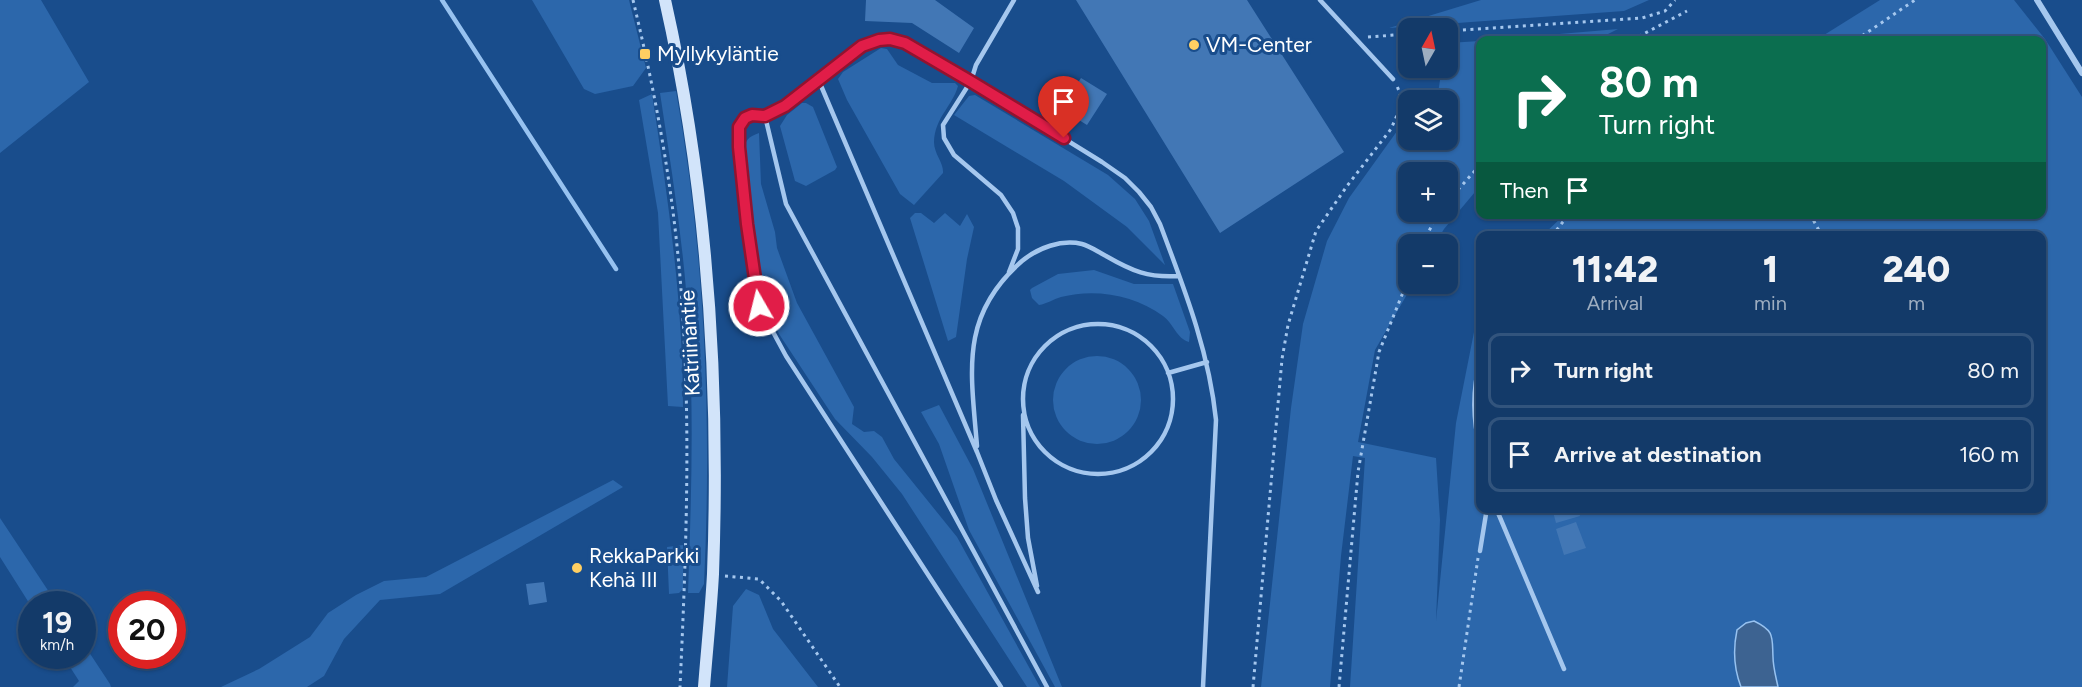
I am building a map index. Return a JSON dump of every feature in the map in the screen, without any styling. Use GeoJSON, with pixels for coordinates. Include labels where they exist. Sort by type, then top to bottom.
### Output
{"type":"FeatureCollection","features":[{"type":"Feature","properties":{"kind":"main road","name":"Katriinantie"},"geometry":{"type":"LineString","coordinates":[[665,0],[681,69],[699,194],[711,345],[715,498],[713,576],[704,687]]}},
{"type":"Feature","properties":{"kind":"street"},"geometry":{"type":"LineString","coordinates":[[2037,0],[2082,73]]}},
{"type":"Feature","properties":{"kind":"lane"},"geometry":{"type":"LineString","coordinates":[[1008,274],[1018,249],[1018,228],[1013,213],[1001,195],[954,154],[944,138],[943,125],[1014,0]]}},
{"type":"Feature","properties":{"kind":"lane"},"geometry":{"type":"LineString","coordinates":[[1320,0],[1393,80]]}},
{"type":"Feature","properties":{"kind":"lane"},"geometry":{"type":"LineString","coordinates":[[1001,687],[786,356],[759,306],[747,224],[739,127],[745,118],[752,115],[765,116],[785,106],[862,46],[879,40],[890,39],[905,43],[1125,178],[1150,207],[1160,224],[1207,362],[1216,420],[1203,687]]}},
{"type":"Feature","properties":{"kind":"lane"},"geometry":{"type":"LineString","coordinates":[[819,81],[996,500],[1038,592],[1025,498],[1023,404],[1024,386],[1029,369],[1038,354],[1050,341],[1065,331],[1100,324],[1118,326],[1134,333],[1149,344],[1160,357],[1168,373],[1173,392],[1172,411],[1166,430],[1155,447],[1141,460],[1123,469],[1104,473],[1084,472],[1066,466],[1049,455],[1036,441],[1027,423],[1023,404]]}},
{"type":"Feature","properties":{"kind":"lane"},"geometry":{"type":"LineString","coordinates":[[765,116],[786,204],[1047,687]]}},
{"type":"Feature","properties":{"kind":"lane"},"geometry":{"type":"LineString","coordinates":[[977,452],[970,368],[975,335],[984,308],[1008,274],[1027,257],[1047,246],[1070,242],[1084,244],[1128,269],[1148,276],[1179,276]]}},
{"type":"Feature","properties":{"kind":"lane"},"geometry":{"type":"LineString","coordinates":[[1168,373],[1207,362]]}},
{"type":"Feature","properties":{"kind":"lane"},"geometry":{"type":"LineString","coordinates":[[1476,375],[1474,383],[1476,430]]}},
{"type":"Feature","properties":{"kind":"lane"},"geometry":{"type":"LineString","coordinates":[[1480,551],[1486,513]]}},
{"type":"Feature","properties":{"kind":"lane"},"geometry":{"type":"LineString","coordinates":[[1498,513],[1564,669]]}},
{"type":"Feature","properties":{"kind":"path"},"geometry":{"type":"LineString","coordinates":[[633,0],[654,96],[675,228],[686,357],[686,545],[680,687]]}},
{"type":"Feature","properties":{"kind":"path"},"geometry":{"type":"LineString","coordinates":[[1458,30],[1642,18],[1665,11],[1675,0]]}},
{"type":"Feature","properties":{"kind":"path"},"geometry":{"type":"LineString","coordinates":[[1862,36],[1915,0]]}},
{"type":"Feature","properties":{"kind":"path"},"geometry":{"type":"LineString","coordinates":[[1640,36],[1687,11]]}},
{"type":"Feature","properties":{"kind":"path"},"geometry":{"type":"LineString","coordinates":[[1354,38],[1398,35]]}},
{"type":"Feature","properties":{"kind":"path"},"geometry":{"type":"LineString","coordinates":[[1253,687],[1282,359],[1288,325],[1316,231],[1391,129],[1401,106],[1399,91],[1393,80]]}},
{"type":"Feature","properties":{"kind":"path"},"geometry":{"type":"LineString","coordinates":[[1458,190],[1476,170]]}},
{"type":"Feature","properties":{"kind":"path"},"geometry":{"type":"LineString","coordinates":[[1556,231],[1565,219]]}},
{"type":"Feature","properties":{"kind":"path"},"geometry":{"type":"LineString","coordinates":[[1339,687],[1359,472],[1379,352],[1402,294]]}},
{"type":"Feature","properties":{"kind":"path"},"geometry":{"type":"LineString","coordinates":[[1459,687],[1480,551]]}},
{"type":"Feature","properties":{"kind":"path"},"geometry":{"type":"LineString","coordinates":[[713,576],[759,579],[781,600],[840,687]]}},
{"type":"Feature","properties":{"kind":"shaded area"},"geometry":{"type":"Polygon","coordinates":[[[0,0],[41,0],[89,82],[0,153],[0,0]]]}},
{"type":"Feature","properties":{"kind":"shaded area"},"geometry":{"type":"Polygon","coordinates":[[[532,0],[629,0],[646,68],[633,86],[595,94],[584,89],[532,0]]]}},
{"type":"Feature","properties":{"kind":"shaded area"},"geometry":{"type":"Polygon","coordinates":[[[1481,0],[1649,0],[1624,11],[1458,23],[1458,18],[1422,18],[1481,0]]]}},
{"type":"Feature","properties":{"kind":"shaded area"},"geometry":{"type":"Polygon","coordinates":[[[1880,0],[2014,0],[2043,36],[1822,36],[1880,0]]]}},
{"type":"Feature","properties":{"kind":"shaded area"},"geometry":{"type":"Polygon","coordinates":[[[1618,29],[1604,36],[1535,36],[1618,29]]]}},
{"type":"Feature","properties":{"kind":"shaded area"},"geometry":{"type":"Polygon","coordinates":[[[1476,41],[1476,191],[1458,212],[1458,162],[1398,162],[1398,222],[1450,222],[1441,234],[1398,234],[1398,294],[1407,294],[1375,350],[1358,442],[1436,458],[1440,520],[1436,621],[1456,423],[1476,329],[1476,513],[2046,513],[2046,231],[1547,231],[1560,219],[2046,219],[2046,41],[2082,97],[2082,687],[1350,687],[1365,458],[1353,456],[1341,556],[1330,687],[1261,687],[1291,408],[1303,324],[1327,241],[1349,198],[1398,130],[1398,150],[1458,150],[1458,90],[1438,90],[1439,78],[1458,78],[1458,42],[1476,41]]]}},
{"type":"Feature","properties":{"kind":"shaded area"},"geometry":{"type":"Polygon","coordinates":[[[881,48],[887,49],[898,65],[932,83],[955,83],[958,86],[935,133],[934,146],[943,173],[914,205],[900,194],[847,100],[838,79],[843,72],[881,48]]]}},
{"type":"Feature","properties":{"kind":"shaded area"},"geometry":{"type":"Polygon","coordinates":[[[676,91],[694,213],[704,337],[706,522],[704,584],[699,593],[688,593],[692,430],[691,365],[681,243],[660,93],[676,91]]]}},
{"type":"Feature","properties":{"kind":"shaded area"},"geometry":{"type":"Polygon","coordinates":[[[652,94],[669,211],[677,289],[683,407],[668,406],[658,213],[639,100],[652,94]]]}},
{"type":"Feature","properties":{"kind":"shaded area"},"geometry":{"type":"Polygon","coordinates":[[[975,95],[1108,175],[1135,199],[1149,221],[1165,265],[1127,227],[1064,181],[954,115],[969,96],[975,95]]]}},
{"type":"Feature","properties":{"kind":"shaded area"},"geometry":{"type":"Polygon","coordinates":[[[802,103],[813,107],[837,167],[806,186],[795,181],[780,126],[787,115],[802,103]]]}},
{"type":"Feature","properties":{"kind":"shaded area"},"geometry":{"type":"Polygon","coordinates":[[[759,133],[761,184],[775,232],[777,248],[797,303],[854,407],[852,424],[864,432],[874,431],[882,437],[894,459],[957,537],[1040,687],[1027,687],[902,494],[872,457],[835,419],[779,334],[764,301],[744,152],[748,139],[759,133]]]}},
{"type":"Feature","properties":{"kind":"shaded area"},"geometry":{"type":"Polygon","coordinates":[[[915,213],[921,213],[934,223],[945,213],[960,226],[967,214],[974,227],[956,337],[948,341],[910,218],[915,213]]]}},
{"type":"Feature","properties":{"kind":"shaded area"},"geometry":{"type":"Polygon","coordinates":[[[1094,270],[1134,284],[1173,284],[1190,332],[1189,342],[1181,338],[1163,316],[1127,298],[1101,294],[1074,294],[1039,305],[1032,298],[1030,290],[1032,288],[1058,274],[1094,270]]]}},
{"type":"Feature","properties":{"kind":"shaded area"},"geometry":{"type":"Polygon","coordinates":[[[1097,356],[1122,363],[1134,375],[1141,400],[1134,425],[1122,437],[1097,444],[1072,437],[1060,425],[1053,400],[1060,375],[1072,363],[1097,356]]]}},
{"type":"Feature","properties":{"kind":"shaded area"},"geometry":{"type":"Polygon","coordinates":[[[939,405],[973,469],[1062,687],[1055,687],[969,530],[939,444],[921,412],[939,405]]]}},
{"type":"Feature","properties":{"kind":"shaded area"},"geometry":{"type":"Polygon","coordinates":[[[613,480],[623,487],[440,594],[380,600],[344,639],[324,676],[307,687],[221,687],[259,669],[310,637],[328,613],[356,595],[384,581],[426,577],[613,480]]]}},
{"type":"Feature","properties":{"kind":"shaded area"},"geometry":{"type":"Polygon","coordinates":[[[0,518],[48,591],[22,591],[0,557],[0,518]]]}},
{"type":"Feature","properties":{"kind":"shaded area"},"geometry":{"type":"Polygon","coordinates":[[[683,545],[683,589],[679,593],[669,594],[667,547],[683,545]]]}},
{"type":"Feature","properties":{"kind":"shaded area"},"geometry":{"type":"Polygon","coordinates":[[[746,589],[759,595],[773,629],[818,687],[727,687],[733,606],[746,589]]]}},
{"type":"Feature","properties":{"kind":"shaded area"},"geometry":{"type":"Polygon","coordinates":[[[1754,621],[1766,628],[1771,635],[1778,687],[1741,687],[1735,659],[1737,630],[1746,623],[1754,621]]]}},
{"type":"Feature","properties":{"kind":"shaded area"},"geometry":{"type":"Polygon","coordinates":[[[96,663],[111,687],[73,687],[79,681],[71,669],[96,669],[96,663]]]}},
{"type":"Feature","properties":{"kind":"building"},"geometry":{"type":"Polygon","coordinates":[[[866,0],[935,0],[974,28],[959,53],[912,23],[865,21],[866,0]]]}},
{"type":"Feature","properties":{"kind":"building"},"geometry":{"type":"Polygon","coordinates":[[[1076,0],[1247,0],[1344,152],[1220,233],[1076,0]]]}},
{"type":"Feature","properties":{"kind":"building"},"geometry":{"type":"Polygon","coordinates":[[[1081,78],[1107,94],[1087,125],[1061,109],[1081,78]]]}},
{"type":"Feature","properties":{"kind":"building"},"geometry":{"type":"Polygon","coordinates":[[[1553,513],[1579,513],[1580,516],[1556,523],[1553,513]]]}},
{"type":"Feature","properties":{"kind":"building"},"geometry":{"type":"Polygon","coordinates":[[[1576,522],[1586,548],[1564,555],[1556,529],[1576,522]]]}},
{"type":"Feature","properties":{"kind":"building"},"geometry":{"type":"Polygon","coordinates":[[[544,582],[547,602],[529,605],[526,584],[544,582]]]}},
{"type":"Feature","properties":{"kind":"waterway"},"geometry":{"type":"LineString","coordinates":[[442,0],[616,269]]}},
{"type":"Feature","properties":{"kind":"place","name":"VM-Center"},"geometry":{"type":"Point","coordinates":[1194,45]}},
{"type":"Feature","properties":{"kind":"place","name":"Myllykyläntie"},"geometry":{"type":"Point","coordinates":[645,54]}},
{"type":"Feature","properties":{"kind":"place","name":"RekkaParkki Kehä III"},"geometry":{"type":"Point","coordinates":[577,568]}},
{"type":"Feature","properties":{"kind":"route"},"geometry":{"type":"LineString","coordinates":[[759,306],[747,224],[739,127],[745,118],[752,115],[765,116],[785,106],[862,46],[890,39],[905,43],[1064,138]]}}]}
